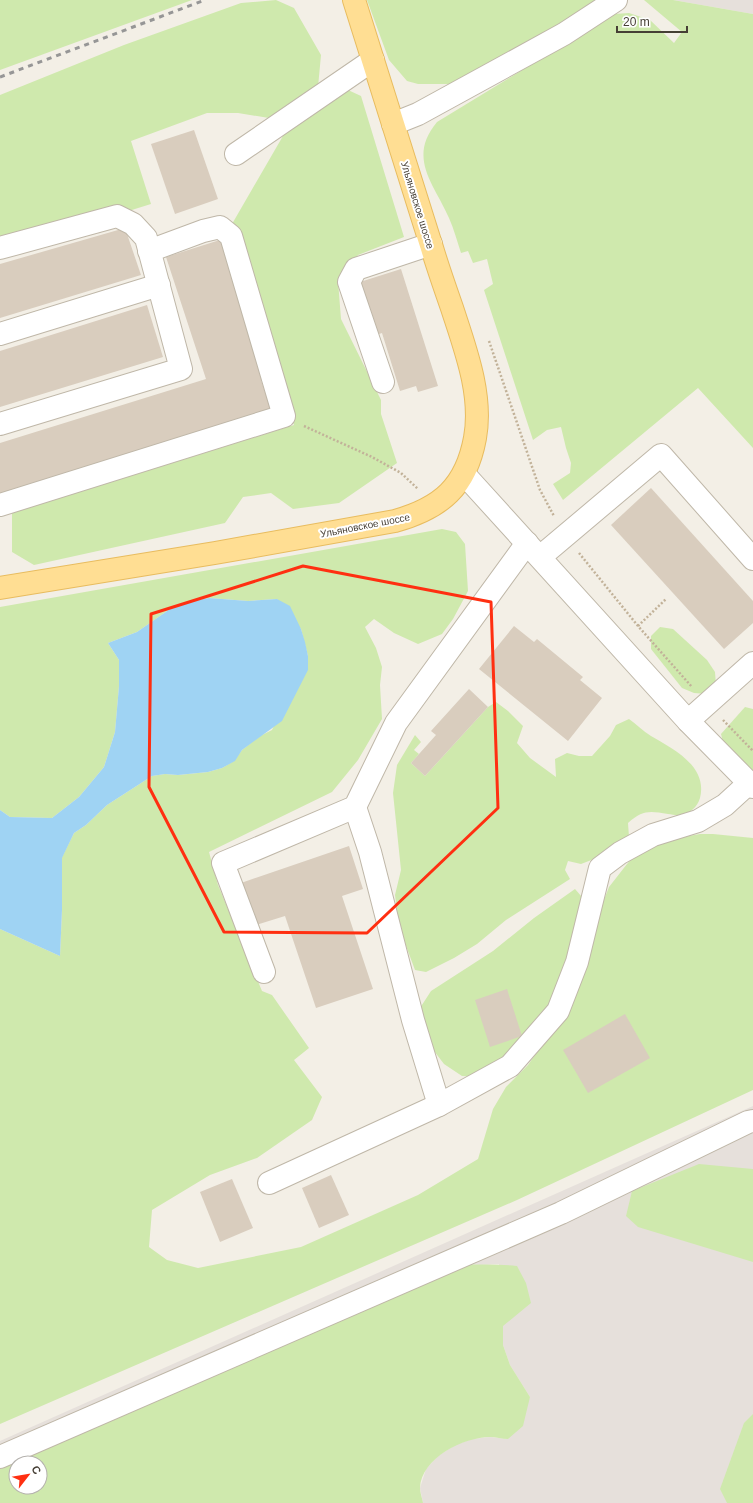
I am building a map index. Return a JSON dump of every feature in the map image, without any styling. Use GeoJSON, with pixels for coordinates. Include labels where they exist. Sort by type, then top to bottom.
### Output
{"type":"FeatureCollection","features":[{"type":"Feature","properties":{"kind":"main road","name":"Ульяновское шоссе"},"geometry":{"type":"LineString","coordinates":[[0,588],[208,554],[395,521],[416,515],[435,505],[452,491],[464,474],[475,438],[477,419],[477,400],[465,347],[354,0]]}},
{"type":"Feature","properties":{"kind":"street"},"geometry":{"type":"LineString","coordinates":[[393,124],[418,114],[550,42],[616,0]]}},
{"type":"Feature","properties":{"kind":"street"},"geometry":{"type":"LineString","coordinates":[[236,154],[373,60]]}},
{"type":"Feature","properties":{"kind":"street"},"geometry":{"type":"LineString","coordinates":[[0,248],[117,216],[133,224],[146,238],[181,369],[0,424]]}},
{"type":"Feature","properties":{"kind":"street"},"geometry":{"type":"LineString","coordinates":[[0,505],[284,416],[231,236],[220,227],[203,231],[149,250]]}},
{"type":"Feature","properties":{"kind":"street"},"geometry":{"type":"LineString","coordinates":[[383,382],[349,282],[356,269],[431,244]]}},
{"type":"Feature","properties":{"kind":"street"},"geometry":{"type":"LineString","coordinates":[[0,334],[158,285]]}},
{"type":"Feature","properties":{"kind":"street"},"geometry":{"type":"LineString","coordinates":[[264,972],[223,863],[355,807],[396,723],[534,550],[661,455],[753,558]]}},
{"type":"Feature","properties":{"kind":"street"},"geometry":{"type":"LineString","coordinates":[[268,1183],[440,1105],[510,1066],[558,1010],[577,962],[600,868],[620,853],[654,835],[698,821],[725,805],[751,785],[688,721],[464,474]]}},
{"type":"Feature","properties":{"kind":"street"},"geometry":{"type":"LineString","coordinates":[[688,721],[753,663]]}},
{"type":"Feature","properties":{"kind":"street"},"geometry":{"type":"LineString","coordinates":[[355,807],[370,852],[413,1020],[440,1105]]}},
{"type":"Feature","properties":{"kind":"street"},"geometry":{"type":"LineString","coordinates":[[0,1457],[561,1213],[748,1122],[753,1121]]}},
{"type":"Feature","properties":{"kind":"path"},"geometry":{"type":"LineString","coordinates":[[284,416],[372,457],[401,473],[435,505]]}},
{"type":"Feature","properties":{"kind":"path"},"geometry":{"type":"LineString","coordinates":[[618,644],[666,599]]}},
{"type":"Feature","properties":{"kind":"highlighted area"},"geometry":{"type":"Polygon","coordinates":[[[303,566],[491,602],[498,808],[367,933],[224,932],[149,787],[151,614],[303,566]]]}},
{"type":"Feature","properties":{"kind":"shaded area"},"geometry":{"type":"Polygon","coordinates":[[[673,0],[753,0],[753,14],[673,0]]]}},
{"type":"Feature","properties":{"kind":"shaded area"},"geometry":{"type":"Polygon","coordinates":[[[753,1106],[753,1503],[423,1503],[420,1488],[426,1469],[438,1456],[455,1445],[472,1439],[490,1437],[508,1439],[530,1397],[510,1365],[503,1345],[499,1264],[463,1264],[32,1455],[8,1455],[8,1465],[0,1469],[0,1441],[753,1106]]]}},
{"type":"Feature","properties":{"kind":"green space"},"geometry":{"type":"Polygon","coordinates":[[[0,0],[192,0],[0,70],[0,0]]]}},
{"type":"Feature","properties":{"kind":"green space"},"geometry":{"type":"Polygon","coordinates":[[[276,0],[294,8],[321,55],[318,87],[275,119],[238,113],[207,113],[131,141],[151,204],[0,251],[0,95],[124,45],[241,3],[276,0]]]}},
{"type":"Feature","properties":{"kind":"green space"},"geometry":{"type":"Polygon","coordinates":[[[367,0],[602,0],[456,84],[418,84],[407,81],[389,60],[367,0]]]}},
{"type":"Feature","properties":{"kind":"green space"},"geometry":{"type":"Polygon","coordinates":[[[644,0],[673,0],[753,14],[753,448],[698,388],[563,500],[553,484],[570,473],[571,463],[561,427],[547,430],[533,440],[484,290],[493,284],[487,259],[473,263],[468,251],[461,253],[451,222],[426,171],[424,147],[428,135],[437,122],[614,14],[629,13],[650,20],[674,43],[682,32],[644,0]]]}},
{"type":"Feature","properties":{"kind":"green space"},"geometry":{"type":"Polygon","coordinates":[[[348,90],[361,96],[404,237],[358,255],[338,281],[341,319],[381,400],[381,414],[397,463],[339,503],[293,509],[271,493],[243,497],[225,523],[34,565],[12,552],[12,513],[294,425],[232,224],[287,129],[348,90]]]}},
{"type":"Feature","properties":{"kind":"green space"},"geometry":{"type":"Polygon","coordinates":[[[442,529],[456,532],[465,544],[468,591],[453,619],[442,634],[418,644],[394,633],[374,619],[365,627],[376,648],[382,667],[380,685],[382,719],[358,760],[332,792],[209,852],[218,885],[262,991],[272,995],[309,1048],[294,1060],[322,1097],[312,1120],[257,1158],[210,1175],[152,1210],[149,1247],[167,1260],[198,1268],[301,1247],[418,1195],[478,1159],[493,1109],[506,1087],[528,1065],[552,1031],[609,887],[636,854],[647,848],[672,839],[700,834],[753,838],[753,1090],[517,1200],[0,1424],[0,929],[60,956],[62,857],[74,833],[86,825],[107,805],[152,776],[208,772],[222,768],[234,761],[242,750],[260,736],[272,730],[308,656],[301,629],[277,599],[248,601],[209,598],[196,600],[170,609],[137,632],[108,643],[119,660],[119,686],[115,732],[104,767],[79,797],[52,818],[10,817],[0,810],[0,607],[442,529]]]}},
{"type":"Feature","properties":{"kind":"green space"},"geometry":{"type":"Polygon","coordinates":[[[660,627],[673,629],[707,660],[715,672],[716,685],[707,694],[694,693],[682,688],[651,649],[651,636],[660,627]]]}},
{"type":"Feature","properties":{"kind":"green space"},"geometry":{"type":"Polygon","coordinates":[[[496,702],[508,711],[523,726],[517,743],[530,758],[556,777],[555,759],[567,753],[579,756],[592,756],[610,736],[616,725],[629,719],[648,734],[678,753],[694,768],[699,777],[701,787],[699,802],[690,811],[684,814],[677,815],[646,812],[638,816],[628,823],[629,837],[594,859],[581,864],[568,861],[565,870],[570,879],[506,920],[477,944],[454,958],[426,972],[415,970],[399,927],[395,895],[401,870],[393,793],[397,765],[415,735],[421,742],[414,750],[419,754],[411,763],[425,776],[488,707],[496,702]]]}},
{"type":"Feature","properties":{"kind":"green space"},"geometry":{"type":"Polygon","coordinates":[[[745,707],[753,709],[753,774],[724,746],[721,734],[745,707]]]}},
{"type":"Feature","properties":{"kind":"green space"},"geometry":{"type":"Polygon","coordinates":[[[575,889],[582,897],[574,944],[546,1015],[523,1043],[481,1077],[462,1076],[444,1064],[431,1047],[420,1008],[431,991],[493,951],[534,918],[575,889]]]}},
{"type":"Feature","properties":{"kind":"green space"},"geometry":{"type":"Polygon","coordinates":[[[699,1164],[753,1169],[753,1262],[638,1227],[626,1216],[632,1191],[699,1164]]]}},
{"type":"Feature","properties":{"kind":"green space"},"geometry":{"type":"Polygon","coordinates":[[[463,1264],[517,1266],[526,1283],[531,1303],[503,1326],[503,1345],[510,1365],[530,1397],[523,1426],[508,1439],[490,1437],[480,1438],[457,1445],[446,1451],[428,1467],[422,1477],[420,1488],[423,1503],[0,1503],[0,1469],[8,1465],[8,1495],[48,1495],[48,1455],[32,1455],[463,1264]]]}},
{"type":"Feature","properties":{"kind":"green space"},"geometry":{"type":"Polygon","coordinates":[[[753,1414],[753,1503],[727,1503],[720,1489],[744,1423],[753,1414]]]}},
{"type":"Feature","properties":{"kind":"water"},"geometry":{"type":"Polygon","coordinates":[[[209,598],[248,601],[277,599],[290,606],[301,629],[305,642],[308,656],[308,670],[282,721],[242,750],[235,761],[222,768],[208,772],[152,776],[107,805],[86,825],[74,833],[62,858],[60,956],[0,929],[0,810],[10,817],[52,818],[79,797],[104,767],[115,732],[119,686],[119,660],[108,643],[137,632],[170,609],[196,600],[209,598]]]}},
{"type":"Feature","properties":{"kind":"building"},"geometry":{"type":"Polygon","coordinates":[[[194,130],[218,199],[175,214],[151,144],[194,130]]]}},
{"type":"Feature","properties":{"kind":"building"},"geometry":{"type":"Polygon","coordinates":[[[125,228],[141,275],[0,318],[0,264],[125,228]]]}},
{"type":"Feature","properties":{"kind":"building"},"geometry":{"type":"Polygon","coordinates":[[[223,239],[268,378],[261,380],[272,413],[0,497],[0,443],[206,379],[166,257],[223,239]]]}},
{"type":"Feature","properties":{"kind":"building"},"geometry":{"type":"Polygon","coordinates":[[[401,269],[438,386],[418,392],[416,386],[400,391],[382,333],[376,335],[360,282],[401,269]]]}},
{"type":"Feature","properties":{"kind":"building"},"geometry":{"type":"Polygon","coordinates":[[[147,305],[163,357],[0,407],[0,351],[147,305]]]}},
{"type":"Feature","properties":{"kind":"building"},"geometry":{"type":"Polygon","coordinates":[[[651,488],[753,601],[753,623],[724,649],[611,525],[651,488]]]}},
{"type":"Feature","properties":{"kind":"building"},"geometry":{"type":"Polygon","coordinates":[[[514,626],[534,642],[537,639],[583,677],[580,680],[602,698],[568,741],[479,669],[514,626]]]}},
{"type":"Feature","properties":{"kind":"building"},"geometry":{"type":"Polygon","coordinates":[[[469,689],[488,707],[425,776],[411,763],[436,735],[431,731],[469,689]]]}},
{"type":"Feature","properties":{"kind":"building"},"geometry":{"type":"Polygon","coordinates":[[[349,846],[363,889],[342,896],[373,989],[316,1008],[285,916],[256,925],[241,883],[349,846]]]}},
{"type":"Feature","properties":{"kind":"building"},"geometry":{"type":"Polygon","coordinates":[[[507,989],[522,1036],[490,1047],[475,1000],[507,989]]]}},
{"type":"Feature","properties":{"kind":"building"},"geometry":{"type":"Polygon","coordinates":[[[625,1014],[650,1058],[588,1093],[563,1050],[625,1014]]]}},
{"type":"Feature","properties":{"kind":"building"},"geometry":{"type":"Polygon","coordinates":[[[331,1175],[349,1215],[319,1228],[302,1188],[331,1175]]]}},
{"type":"Feature","properties":{"kind":"building"},"geometry":{"type":"Polygon","coordinates":[[[232,1179],[253,1228],[220,1242],[200,1192],[232,1179]]]}},
{"type":"Feature","properties":{"kind":"railway"},"geometry":{"type":"LineString","coordinates":[[0,77],[205,0]]}}]}
